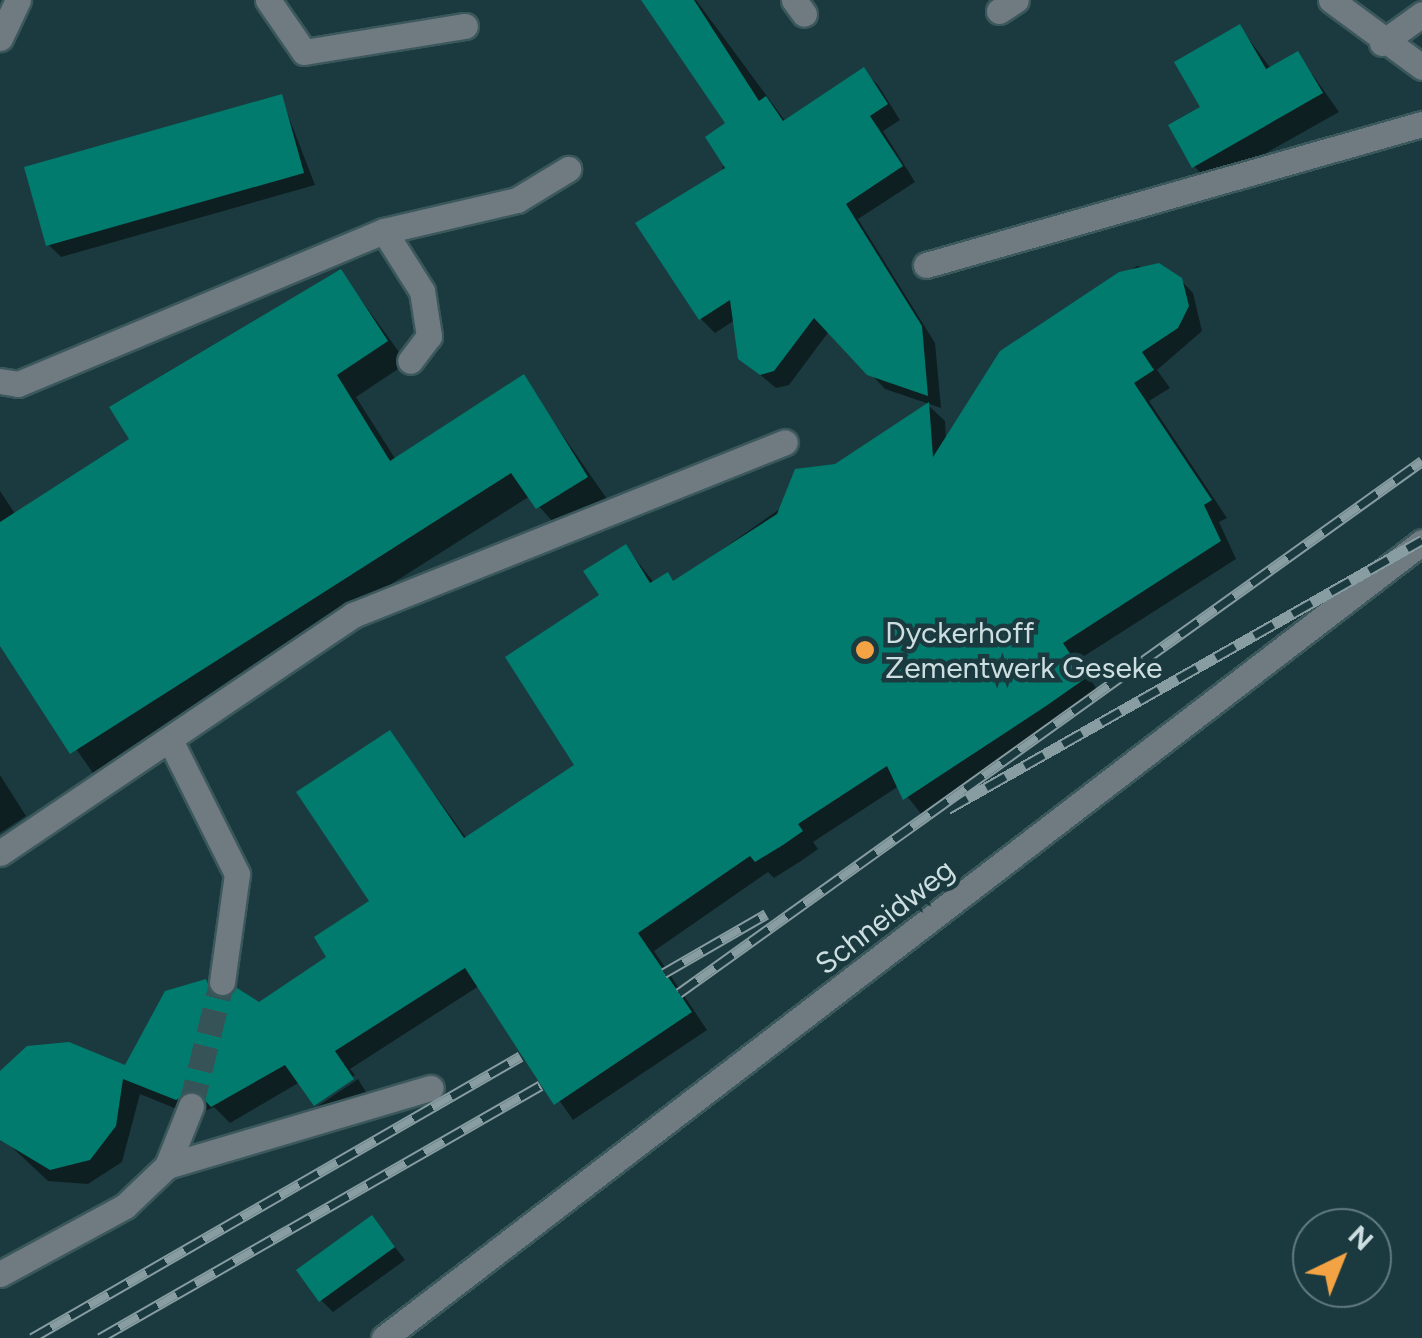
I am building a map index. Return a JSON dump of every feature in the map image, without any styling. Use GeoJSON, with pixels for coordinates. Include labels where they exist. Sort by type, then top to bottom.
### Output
{"type":"FeatureCollection","features":[{"type":"Feature","properties":{"kind":"lane"},"geometry":{"type":"LineString","coordinates":[[0,38],[18,0]]}},
{"type":"Feature","properties":{"kind":"lane"},"geometry":{"type":"LineString","coordinates":[[268,0],[304,52],[465,26]]}},
{"type":"Feature","properties":{"kind":"lane"},"geometry":{"type":"LineString","coordinates":[[1332,0],[1382,43],[1422,67]]}},
{"type":"Feature","properties":{"kind":"lane"},"geometry":{"type":"LineString","coordinates":[[1382,43],[1422,14]]}},
{"type":"Feature","properties":{"kind":"lane"},"geometry":{"type":"LineString","coordinates":[[926,265],[1422,124]]}},
{"type":"Feature","properties":{"kind":"lane"},"geometry":{"type":"LineString","coordinates":[[0,381],[18,384],[384,231],[516,200],[568,169]]}},
{"type":"Feature","properties":{"kind":"lane"},"geometry":{"type":"LineString","coordinates":[[384,231],[422,291],[428,336],[410,362]]}},
{"type":"Feature","properties":{"kind":"lane"},"geometry":{"type":"LineString","coordinates":[[0,852],[353,615],[784,442]]}},
{"type":"Feature","properties":{"kind":"lane","name":"Schneidweg"},"geometry":{"type":"LineString","coordinates":[[384,1338],[1422,542]]}},
{"type":"Feature","properties":{"kind":"lane"},"geometry":{"type":"LineString","coordinates":[[170,740],[237,874],[222,982]]}},
{"type":"Feature","properties":{"kind":"lane"},"geometry":{"type":"LineString","coordinates":[[166,1166],[431,1088]]}},
{"type":"Feature","properties":{"kind":"lane"},"geometry":{"type":"LineString","coordinates":[[0,1274],[126,1206],[166,1166],[191,1106]]}},
{"type":"Feature","properties":{"kind":"building"},"geometry":{"type":"Polygon","coordinates":[[[641,0],[694,0],[759,101],[766,96],[783,121],[864,67],[888,104],[870,116],[903,166],[846,204],[922,326],[928,396],[867,375],[814,318],[774,371],[760,375],[738,359],[730,300],[699,320],[635,223],[725,168],[705,137],[725,123],[641,0]]]}},
{"type":"Feature","properties":{"kind":"building"},"geometry":{"type":"Polygon","coordinates":[[[1240,24],[1266,69],[1298,51],[1323,93],[1192,168],[1168,125],[1200,107],[1174,62],[1240,24]]]}},
{"type":"Feature","properties":{"kind":"building"},"geometry":{"type":"Polygon","coordinates":[[[282,94],[304,173],[46,246],[24,167],[282,94]]]}},
{"type":"Feature","properties":{"kind":"building","name":"Dyckerhoff Zementwerk Geseke"},"geometry":{"type":"Polygon","coordinates":[[[1159,263],[1182,278],[1189,306],[1178,328],[1142,352],[1154,370],[1134,383],[1212,500],[1204,505],[1221,541],[1063,643],[1086,678],[1046,706],[903,800],[887,766],[798,824],[803,831],[783,845],[755,862],[750,856],[638,933],[692,1012],[554,1105],[465,968],[335,1051],[354,1079],[314,1106],[285,1065],[211,1107],[196,1091],[176,1100],[123,1079],[116,1126],[90,1160],[50,1170],[0,1140],[0,1071],[27,1046],[69,1042],[125,1065],[165,991],[206,979],[213,995],[237,988],[259,1002],[326,957],[314,937],[369,901],[296,792],[390,730],[464,838],[574,765],[505,657],[599,595],[583,571],[626,544],[650,583],[668,572],[673,581],[777,514],[795,469],[835,464],[929,402],[933,457],[1000,351],[1119,272],[1159,263]]]}},
{"type":"Feature","properties":{"kind":"building"},"geometry":{"type":"Polygon","coordinates":[[[341,269],[388,341],[337,375],[390,461],[524,374],[588,477],[536,509],[511,473],[70,754],[0,646],[0,522],[129,439],[109,407],[341,269]]]}},
{"type":"Feature","properties":{"kind":"building"},"geometry":{"type":"Polygon","coordinates":[[[372,1215],[395,1247],[319,1302],[296,1270],[372,1215]]]}},
{"type":"Feature","properties":{"kind":"tunnel"},"geometry":{"type":"LineString","coordinates":[[191,1106],[222,982]]}},
{"type":"Feature","properties":{"kind":"railway"},"geometry":{"type":"LineString","coordinates":[[679,993],[1422,461]]}},
{"type":"Feature","properties":{"kind":"railway"},"geometry":{"type":"LineString","coordinates":[[948,809],[1422,540]]}},
{"type":"Feature","properties":{"kind":"railway"},"geometry":{"type":"LineString","coordinates":[[664,973],[766,914]]}},
{"type":"Feature","properties":{"kind":"railway"},"geometry":{"type":"LineString","coordinates":[[32,1338],[521,1056]]}},
{"type":"Feature","properties":{"kind":"railway"},"geometry":{"type":"LineString","coordinates":[[100,1338],[541,1085]]}},
{"type":"Feature","properties":{"kind":"place","name":"Dyckerhoff Zementwerk Geseke"},"geometry":{"type":"Point","coordinates":[865,650]}}]}
